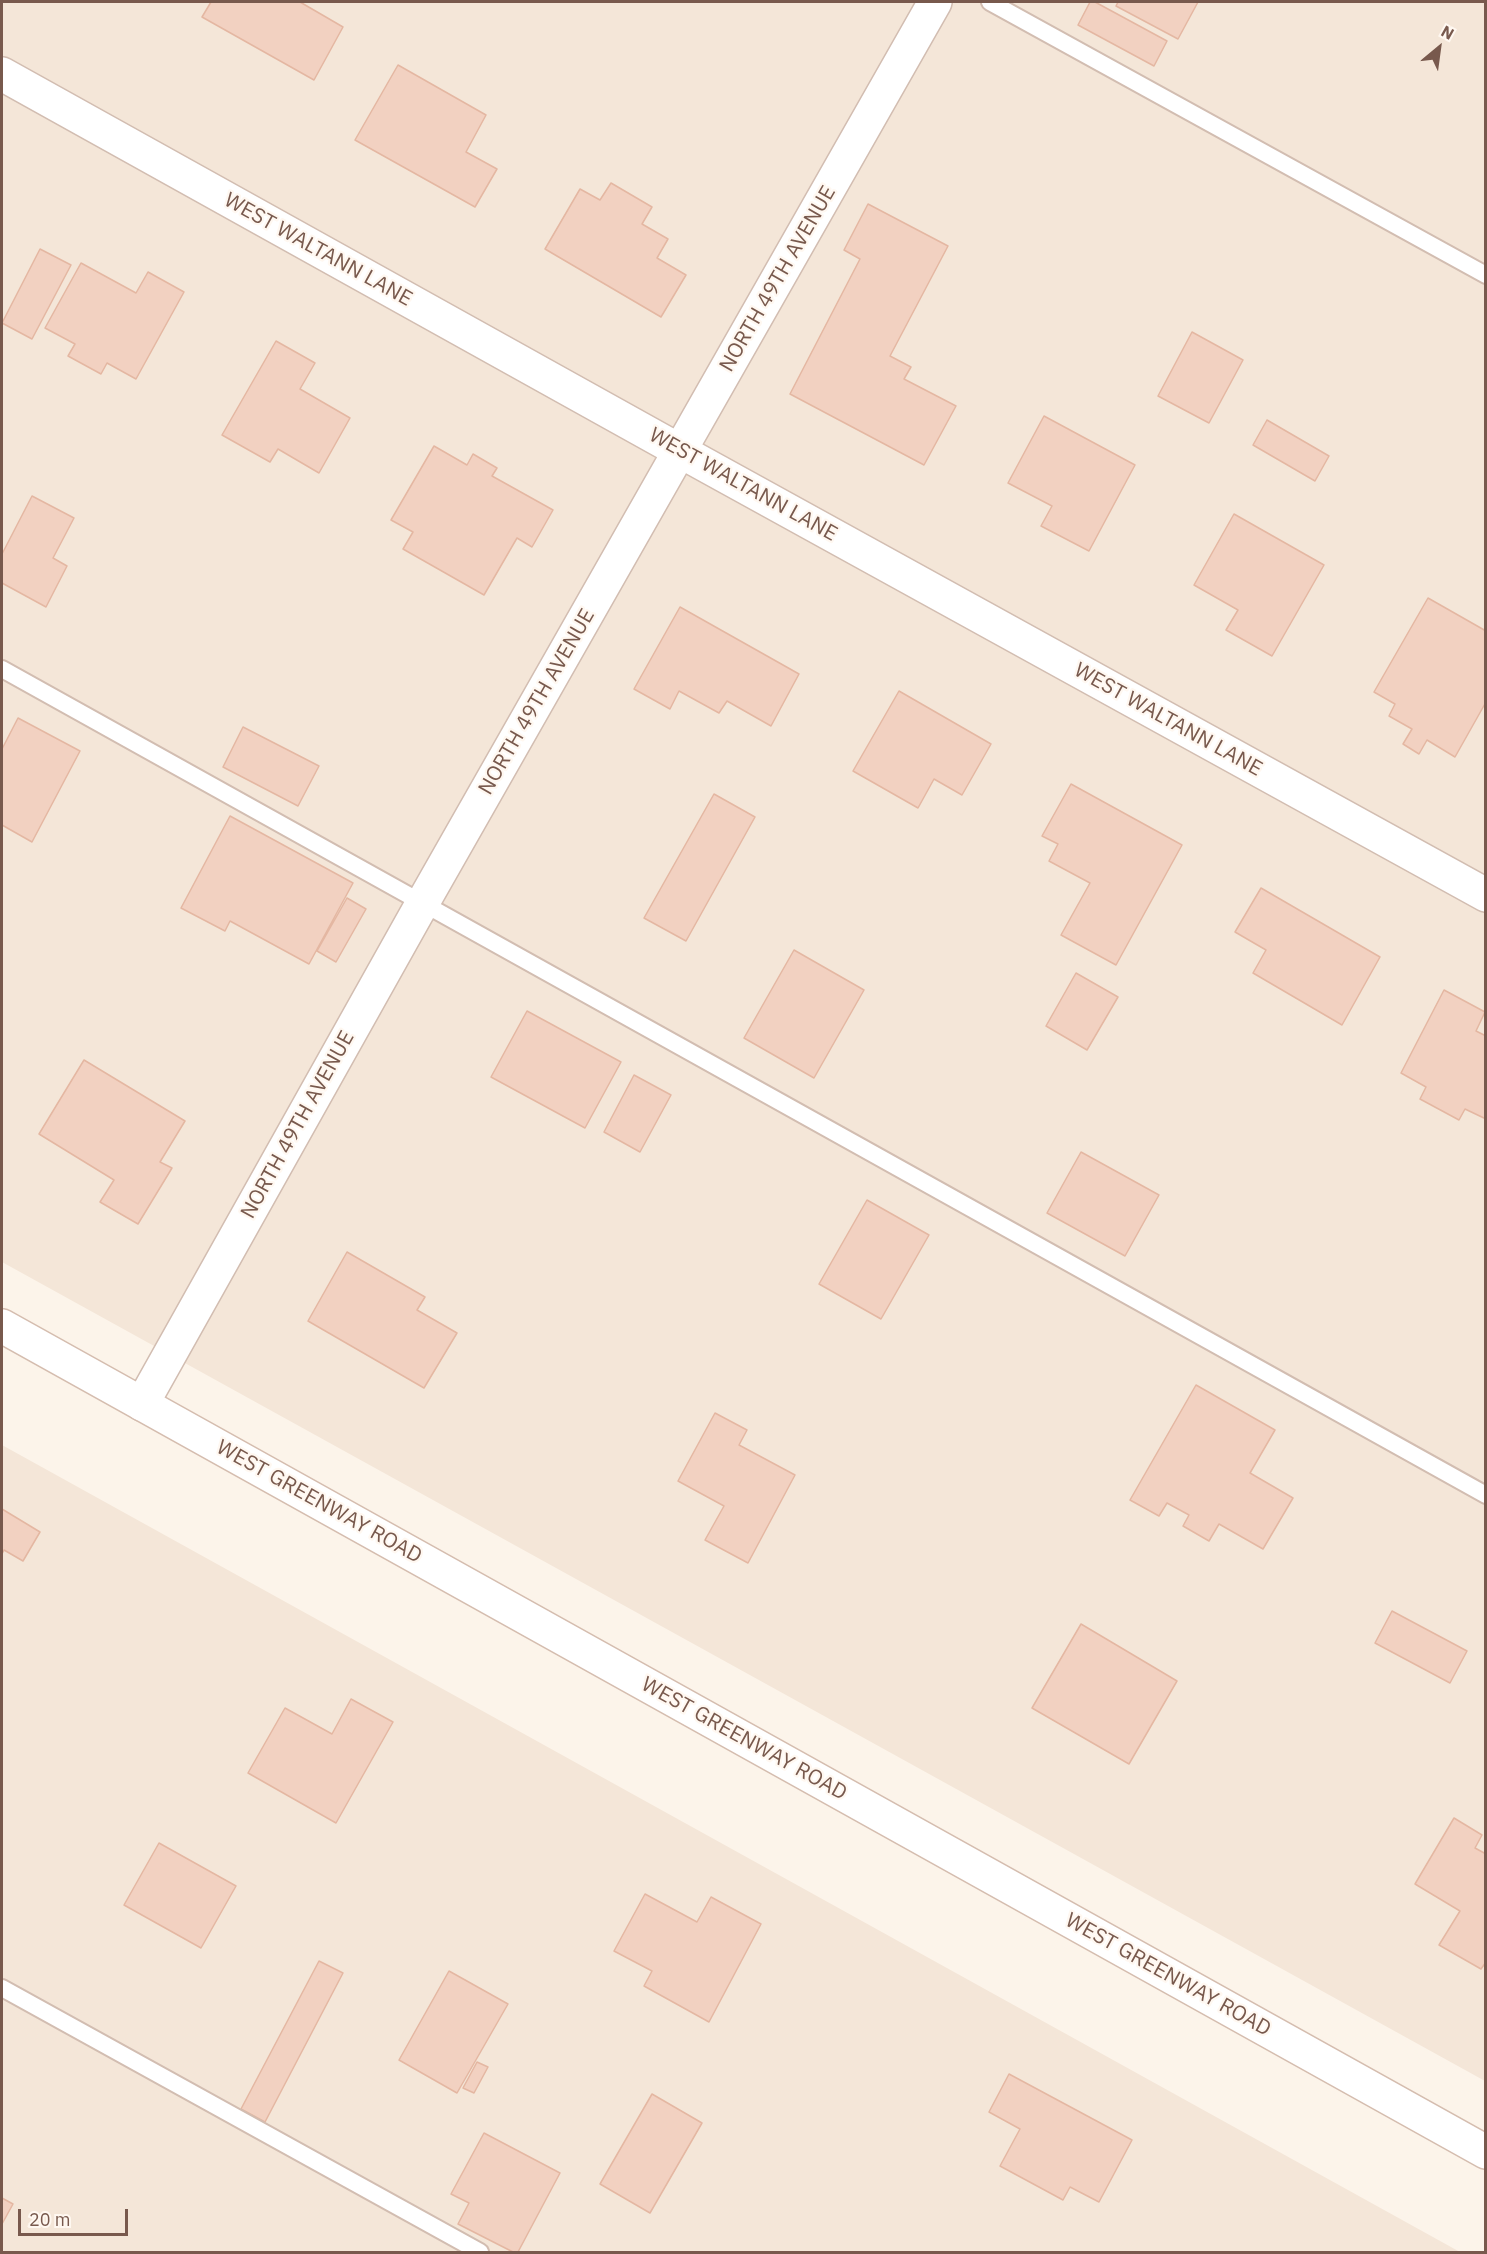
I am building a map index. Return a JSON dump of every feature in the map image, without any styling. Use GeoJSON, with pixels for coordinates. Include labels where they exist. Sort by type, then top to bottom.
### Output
{"type":"FeatureCollection","features":[{"type":"Feature","properties":{"kind":"street","name":"NORTH 49TH AVENUE"},"geometry":{"type":"LineString","coordinates":[[142,1404],[422,904],[935,2]]}},
{"type":"Feature","properties":{"kind":"street","name":"WEST WALTANN LANE"},"geometry":{"type":"LineString","coordinates":[[2,74],[1485,895]]}},
{"type":"Feature","properties":{"kind":"street","name":"WEST GREENWAY ROAD"},"geometry":{"type":"LineString","coordinates":[[2,1326],[1485,2152]]}},
{"type":"Feature","properties":{"kind":"lane"},"geometry":{"type":"LineString","coordinates":[[990,2],[1485,275]]}},
{"type":"Feature","properties":{"kind":"lane"},"geometry":{"type":"LineString","coordinates":[[2,669],[1485,1495]]}},
{"type":"Feature","properties":{"kind":"lane"},"geometry":{"type":"LineString","coordinates":[[2,1988],[480,2253]]}},
{"type":"Feature","properties":{"kind":"shaded area"},"geometry":{"type":"Polygon","coordinates":[[[2,2],[1485,2],[1485,2081],[2,1262],[2,2]]]}},
{"type":"Feature","properties":{"kind":"shaded area"},"geometry":{"type":"Polygon","coordinates":[[[2,1445],[1460,2252],[2,2252],[2,1445]]]}},
{"type":"Feature","properties":{"kind":"building"},"geometry":{"type":"Polygon","coordinates":[[[211,2],[300,2],[343,27],[314,80],[202,17],[211,2]]]}},
{"type":"Feature","properties":{"kind":"building"},"geometry":{"type":"Polygon","coordinates":[[[1090,2],[1095,2],[1167,41],[1154,66],[1078,25],[1090,2]]]}},
{"type":"Feature","properties":{"kind":"building"},"geometry":{"type":"Polygon","coordinates":[[[1118,2],[1198,2],[1178,39],[1116,6],[1118,2]]]}},
{"type":"Feature","properties":{"kind":"building"},"geometry":{"type":"Polygon","coordinates":[[[398,65],[486,115],[466,152],[497,169],[475,207],[355,140],[398,65]]]}},
{"type":"Feature","properties":{"kind":"building"},"geometry":{"type":"Polygon","coordinates":[[[611,183],[652,207],[642,224],[668,239],[657,258],[686,275],[661,317],[545,249],[580,189],[600,200],[611,183]]]}},
{"type":"Feature","properties":{"kind":"building"},"geometry":{"type":"Polygon","coordinates":[[[868,204],[948,246],[890,356],[911,367],[904,379],[956,406],[924,465],[790,394],[860,259],[844,250],[868,204]]]}},
{"type":"Feature","properties":{"kind":"building"},"geometry":{"type":"Polygon","coordinates":[[[40,249],[71,265],[32,339],[2,323],[40,249]]]}},
{"type":"Feature","properties":{"kind":"building"},"geometry":{"type":"Polygon","coordinates":[[[81,263],[136,293],[148,272],[184,292],[136,379],[107,363],[101,374],[68,356],[75,344],[45,328],[81,263]]]}},
{"type":"Feature","properties":{"kind":"building"},"geometry":{"type":"Polygon","coordinates":[[[1192,332],[1243,360],[1209,423],[1158,396],[1192,332]]]}},
{"type":"Feature","properties":{"kind":"building"},"geometry":{"type":"Polygon","coordinates":[[[276,341],[315,363],[300,389],[350,418],[319,473],[278,449],[270,462],[222,435],[276,341]]]}},
{"type":"Feature","properties":{"kind":"building"},"geometry":{"type":"Polygon","coordinates":[[[1044,416],[1135,465],[1089,551],[1041,526],[1052,506],[1008,483],[1044,416]]]}},
{"type":"Feature","properties":{"kind":"building"},"geometry":{"type":"Polygon","coordinates":[[[1267,420],[1329,456],[1315,481],[1253,445],[1267,420]]]}},
{"type":"Feature","properties":{"kind":"building"},"geometry":{"type":"Polygon","coordinates":[[[434,446],[467,465],[473,454],[497,468],[492,476],[553,510],[532,547],[517,538],[484,595],[403,549],[413,532],[391,520],[434,446]]]}},
{"type":"Feature","properties":{"kind":"building"},"geometry":{"type":"Polygon","coordinates":[[[32,496],[74,518],[53,558],[67,566],[46,607],[2,583],[2,554],[32,496]]]}},
{"type":"Feature","properties":{"kind":"building"},"geometry":{"type":"Polygon","coordinates":[[[1234,514],[1324,565],[1272,656],[1226,630],[1238,610],[1194,585],[1234,514]]]}},
{"type":"Feature","properties":{"kind":"building"},"geometry":{"type":"Polygon","coordinates":[[[1428,598],[1486,631],[1486,702],[1455,757],[1427,740],[1419,754],[1403,744],[1412,729],[1389,716],[1395,704],[1374,692],[1428,598]]]}},
{"type":"Feature","properties":{"kind":"building"},"geometry":{"type":"Polygon","coordinates":[[[680,607],[799,674],[771,726],[727,701],[719,713],[679,691],[670,709],[634,689],[680,607]]]}},
{"type":"Feature","properties":{"kind":"building"},"geometry":{"type":"Polygon","coordinates":[[[899,691],[991,744],[962,795],[934,779],[918,808],[853,771],[899,691]]]}},
{"type":"Feature","properties":{"kind":"building"},"geometry":{"type":"Polygon","coordinates":[[[18,718],[80,751],[32,842],[2,825],[2,749],[18,718]]]}},
{"type":"Feature","properties":{"kind":"building"},"geometry":{"type":"Polygon","coordinates":[[[243,727],[319,766],[298,806],[223,767],[243,727]]]}},
{"type":"Feature","properties":{"kind":"building"},"geometry":{"type":"Polygon","coordinates":[[[1071,784],[1182,845],[1116,965],[1061,935],[1090,883],[1049,861],[1058,844],[1042,836],[1071,784]]]}},
{"type":"Feature","properties":{"kind":"building"},"geometry":{"type":"Polygon","coordinates":[[[714,794],[755,817],[686,941],[644,918],[714,794]]]}},
{"type":"Feature","properties":{"kind":"building"},"geometry":{"type":"Polygon","coordinates":[[[230,816],[353,883],[309,964],[230,921],[225,931],[181,908],[230,816]]]}},
{"type":"Feature","properties":{"kind":"building"},"geometry":{"type":"Polygon","coordinates":[[[1261,888],[1380,957],[1342,1025],[1253,973],[1266,950],[1235,932],[1261,888]]]}},
{"type":"Feature","properties":{"kind":"building"},"geometry":{"type":"Polygon","coordinates":[[[347,898],[366,909],[336,962],[317,951],[347,898]]]}},
{"type":"Feature","properties":{"kind":"building"},"geometry":{"type":"Polygon","coordinates":[[[794,950],[864,990],[814,1078],[744,1038],[794,950]]]}},
{"type":"Feature","properties":{"kind":"building"},"geometry":{"type":"Polygon","coordinates":[[[1076,973],[1118,997],[1087,1050],[1046,1026],[1076,973]]]}},
{"type":"Feature","properties":{"kind":"building"},"geometry":{"type":"Polygon","coordinates":[[[1444,990],[1485,1012],[1476,1031],[1486,1036],[1486,1119],[1465,1109],[1459,1120],[1420,1099],[1426,1087],[1401,1073],[1444,990]]]}},
{"type":"Feature","properties":{"kind":"building"},"geometry":{"type":"Polygon","coordinates":[[[527,1011],[621,1062],[585,1128],[491,1077],[527,1011]]]}},
{"type":"Feature","properties":{"kind":"building"},"geometry":{"type":"Polygon","coordinates":[[[84,1060],[185,1121],[160,1162],[172,1168],[138,1224],[100,1202],[114,1180],[39,1134],[84,1060]]]}},
{"type":"Feature","properties":{"kind":"building"},"geometry":{"type":"Polygon","coordinates":[[[634,1075],[671,1095],[640,1152],[604,1132],[634,1075]]]}},
{"type":"Feature","properties":{"kind":"building"},"geometry":{"type":"Polygon","coordinates":[[[1081,1152],[1159,1195],[1125,1256],[1047,1213],[1081,1152]]]}},
{"type":"Feature","properties":{"kind":"building"},"geometry":{"type":"Polygon","coordinates":[[[867,1200],[929,1235],[881,1319],[819,1284],[867,1200]]]}},
{"type":"Feature","properties":{"kind":"building"},"geometry":{"type":"Polygon","coordinates":[[[347,1252],[425,1297],[417,1310],[457,1333],[424,1388],[308,1321],[347,1252]]]}},
{"type":"Feature","properties":{"kind":"building"},"geometry":{"type":"Polygon","coordinates":[[[1196,1385],[1275,1430],[1250,1473],[1293,1498],[1263,1549],[1219,1524],[1209,1541],[1183,1526],[1189,1515],[1167,1503],[1159,1516],[1130,1500],[1196,1385]]]}},
{"type":"Feature","properties":{"kind":"building"},"geometry":{"type":"Polygon","coordinates":[[[715,1413],[747,1430],[739,1445],[795,1475],[748,1563],[705,1540],[724,1506],[678,1481],[715,1413]]]}},
{"type":"Feature","properties":{"kind":"building"},"geometry":{"type":"Polygon","coordinates":[[[2,1509],[40,1532],[23,1561],[4,1550],[2,1554],[2,1509]]]}},
{"type":"Feature","properties":{"kind":"building"},"geometry":{"type":"Polygon","coordinates":[[[1392,1611],[1467,1651],[1450,1683],[1375,1643],[1392,1611]]]}},
{"type":"Feature","properties":{"kind":"building"},"geometry":{"type":"Polygon","coordinates":[[[1081,1624],[1177,1681],[1129,1764],[1032,1708],[1081,1624]]]}},
{"type":"Feature","properties":{"kind":"building"},"geometry":{"type":"Polygon","coordinates":[[[351,1699],[393,1722],[336,1823],[248,1773],[285,1708],[332,1734],[351,1699]]]}},
{"type":"Feature","properties":{"kind":"building"},"geometry":{"type":"Polygon","coordinates":[[[1454,1818],[1482,1835],[1475,1848],[1486,1854],[1486,1962],[1481,1969],[1439,1945],[1460,1911],[1415,1884],[1454,1818]]]}},
{"type":"Feature","properties":{"kind":"building"},"geometry":{"type":"Polygon","coordinates":[[[159,1843],[236,1886],[201,1948],[124,1905],[159,1843]]]}},
{"type":"Feature","properties":{"kind":"building"},"geometry":{"type":"Polygon","coordinates":[[[645,1894],[697,1922],[711,1897],[761,1924],[709,2022],[644,1986],[652,1971],[614,1951],[645,1894]]]}},
{"type":"Feature","properties":{"kind":"building"},"geometry":{"type":"Polygon","coordinates":[[[319,1961],[343,1973],[265,2122],[241,2109],[319,1961]]]}},
{"type":"Feature","properties":{"kind":"building"},"geometry":{"type":"Polygon","coordinates":[[[449,1971],[508,2004],[457,2093],[399,2060],[449,1971]]]}},
{"type":"Feature","properties":{"kind":"building"},"geometry":{"type":"Polygon","coordinates":[[[477,2062],[488,2067],[474,2093],[463,2088],[477,2062]]]}},
{"type":"Feature","properties":{"kind":"building"},"geometry":{"type":"Polygon","coordinates":[[[1009,2074],[1132,2140],[1099,2202],[1070,2187],[1063,2200],[1000,2166],[1020,2129],[989,2112],[1009,2074]]]}},
{"type":"Feature","properties":{"kind":"building"},"geometry":{"type":"Polygon","coordinates":[[[652,2094],[702,2123],[650,2213],[600,2184],[652,2094]]]}},
{"type":"Feature","properties":{"kind":"building"},"geometry":{"type":"Polygon","coordinates":[[[484,2133],[560,2173],[518,2252],[513,2252],[458,2224],[469,2203],[451,2194],[484,2133]]]}},
{"type":"Feature","properties":{"kind":"building"},"geometry":{"type":"Polygon","coordinates":[[[2,2198],[13,2204],[2,2224],[2,2198]]]}}]}
